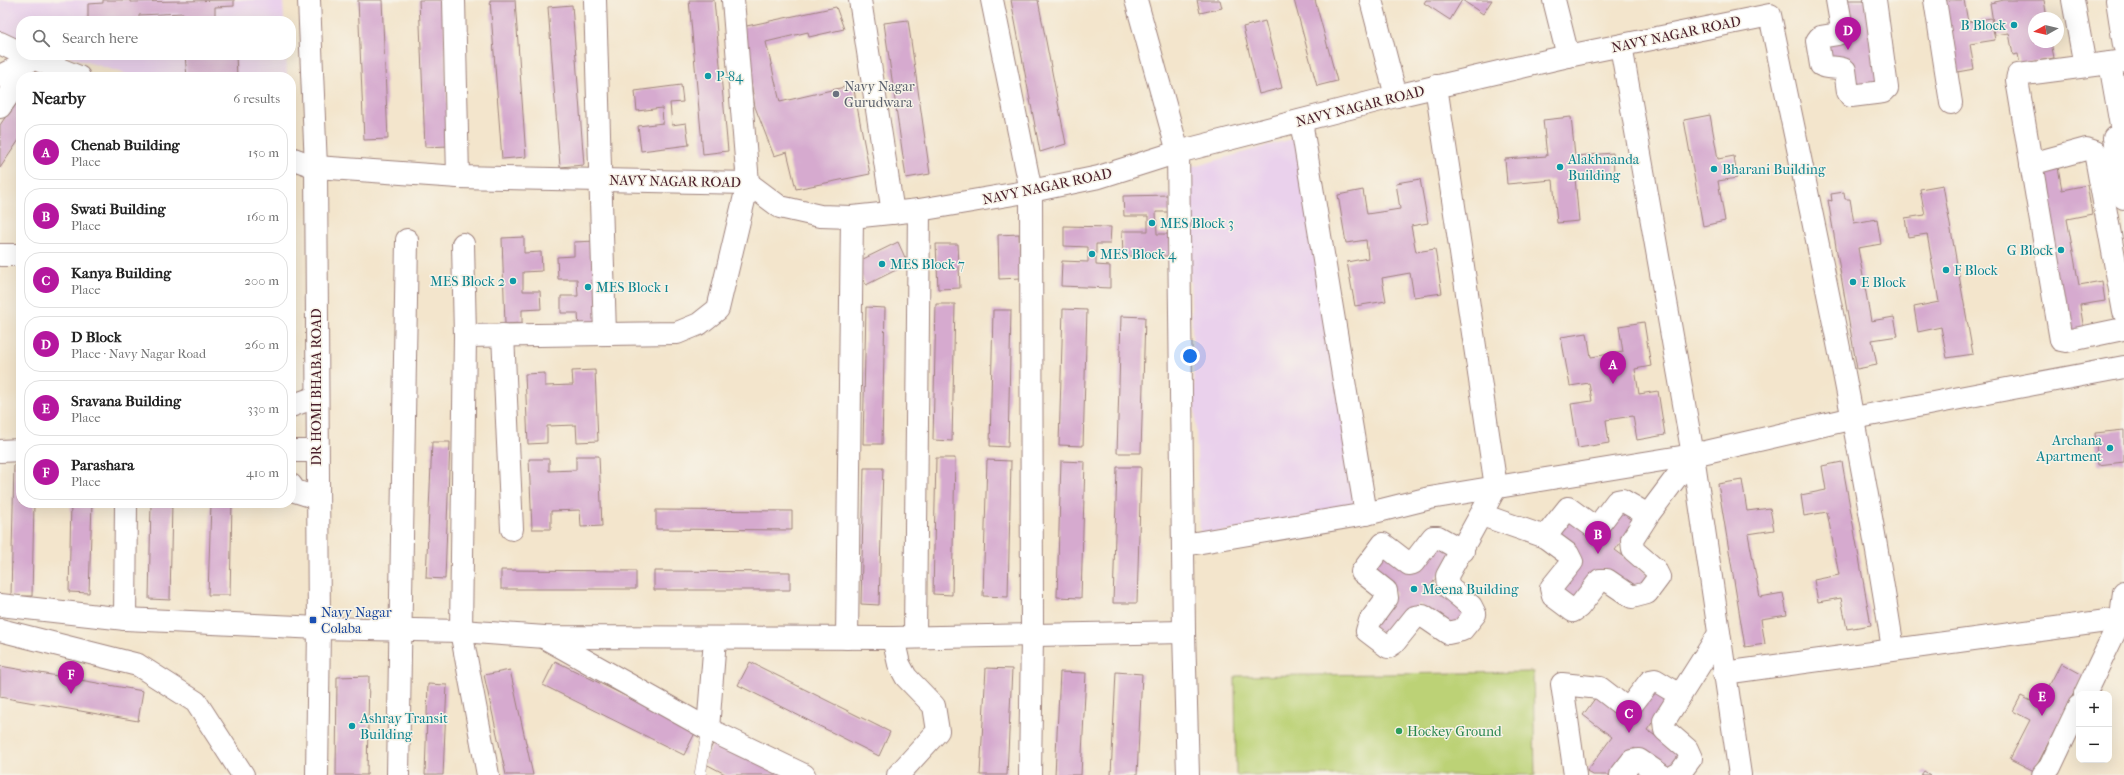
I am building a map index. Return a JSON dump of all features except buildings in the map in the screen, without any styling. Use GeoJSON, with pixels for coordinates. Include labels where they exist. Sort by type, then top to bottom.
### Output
{"type":"FeatureCollection","features":[{"type":"Feature","properties":{"kind":"street","name":"DR HOMI BHABA ROAD"},"geometry":{"type":"LineString","coordinates":[[309,0],[316,167],[316,450],[319,628],[317,775]]}},
{"type":"Feature","properties":{"kind":"street"},"geometry":{"type":"LineString","coordinates":[[454,0],[458,177]]}},
{"type":"Feature","properties":{"kind":"street"},"geometry":{"type":"LineString","coordinates":[[595,0],[605,334]]}},
{"type":"Feature","properties":{"kind":"street"},"geometry":{"type":"LineString","coordinates":[[465,336],[677,333],[699,324],[718,309],[748,183],[733,0]]}},
{"type":"Feature","properties":{"kind":"street"},"geometry":{"type":"LineString","coordinates":[[860,0],[893,213]]}},
{"type":"Feature","properties":{"kind":"street"},"geometry":{"type":"LineString","coordinates":[[992,0],[1031,191],[1032,636],[1030,775]]}},
{"type":"Feature","properties":{"kind":"street"},"geometry":{"type":"LineString","coordinates":[[1136,0],[1178,152],[1184,632],[1188,775]]}},
{"type":"Feature","properties":{"kind":"street"},"geometry":{"type":"LineString","coordinates":[[1370,0],[1396,96]]}},
{"type":"Feature","properties":{"kind":"street"},"geometry":{"type":"LineString","coordinates":[[1554,0],[1568,56]]}},
{"type":"Feature","properties":{"kind":"street"},"geometry":{"type":"LineString","coordinates":[[1837,0],[1842,29],[1838,34],[1820,37],[1817,41],[1821,65],[1828,68],[1839,67],[1844,70],[1850,96],[1883,92],[1887,88],[1875,0]]}},
{"type":"Feature","properties":{"kind":"street"},"geometry":{"type":"LineString","coordinates":[[1935,0],[1951,103]]}},
{"type":"Feature","properties":{"kind":"street"},"geometry":{"type":"LineString","coordinates":[[2073,0],[2085,66]]}},
{"type":"Feature","properties":{"kind":"street"},"geometry":{"type":"LineString","coordinates":[[2117,0],[2124,45]]}},
{"type":"Feature","properties":{"kind":"street","name":"NAVY NAGAR ROAD"},"geometry":{"type":"LineString","coordinates":[[296,160],[316,167],[458,177],[748,183],[780,207],[820,216],[852,217],[893,213],[1031,191],[1099,176],[1178,152],[1436,86],[1568,56],[1770,15],[1854,418]]}},
{"type":"Feature","properties":{"kind":"street"},"geometry":{"type":"LineString","coordinates":[[0,43],[16,51]]}},
{"type":"Feature","properties":{"kind":"street"},"geometry":{"type":"LineString","coordinates":[[1621,46],[1694,455],[1724,673],[1740,775]]}},
{"type":"Feature","properties":{"kind":"street"},"geometry":{"type":"LineString","coordinates":[[0,76],[22,60]]}},
{"type":"Feature","properties":{"kind":"street"},"geometry":{"type":"LineString","coordinates":[[22,72],[26,60]]}},
{"type":"Feature","properties":{"kind":"street"},"geometry":{"type":"LineString","coordinates":[[37,60],[67,72]]}},
{"type":"Feature","properties":{"kind":"street"},"geometry":{"type":"LineString","coordinates":[[2124,198],[2114,138],[2124,137],[2117,62],[2018,75],[2017,80],[2061,340],[2080,338],[2122,329],[2124,327]]}},
{"type":"Feature","properties":{"kind":"street"},"geometry":{"type":"LineString","coordinates":[[0,107],[16,84]]}},
{"type":"Feature","properties":{"kind":"street"},"geometry":{"type":"LineString","coordinates":[[1436,86],[1496,487],[1463,551],[1447,576],[1448,587],[1471,606],[1475,614],[1462,630],[1448,634],[1422,616],[1415,617],[1394,643],[1388,647],[1367,631],[1370,621],[1387,598],[1386,591],[1362,572],[1383,544],[1410,564],[1413,563],[1433,537],[1438,537],[1463,551]]}},
{"type":"Feature","properties":{"kind":"street"},"geometry":{"type":"LineString","coordinates":[[1301,121],[1366,514]]}},
{"type":"Feature","properties":{"kind":"street"},"geometry":{"type":"LineString","coordinates":[[2031,164],[2086,149],[2095,152],[2124,312]]}},
{"type":"Feature","properties":{"kind":"street"},"geometry":{"type":"LineString","coordinates":[[915,637],[919,210]]}},
{"type":"Feature","properties":{"kind":"street"},"geometry":{"type":"LineString","coordinates":[[847,638],[852,217]]}},
{"type":"Feature","properties":{"kind":"street"},"geometry":{"type":"LineString","coordinates":[[398,775],[402,630],[407,240]]}},
{"type":"Feature","properties":{"kind":"street"},"geometry":{"type":"LineString","coordinates":[[463,244],[465,336],[461,631],[488,775]]}},
{"type":"Feature","properties":{"kind":"street"},"geometry":{"type":"LineString","coordinates":[[0,255],[16,255]]}},
{"type":"Feature","properties":{"kind":"street"},"geometry":{"type":"LineString","coordinates":[[503,335],[512,529]]}},
{"type":"Feature","properties":{"kind":"street"},"geometry":{"type":"LineString","coordinates":[[1184,545],[1366,514],[1430,498],[1694,455],[1854,418],[2124,367]]}},
{"type":"Feature","properties":{"kind":"street"},"geometry":{"type":"LineString","coordinates":[[296,404],[316,397]]}},
{"type":"Feature","properties":{"kind":"street"},"geometry":{"type":"LineString","coordinates":[[1854,418],[1893,649]]}},
{"type":"Feature","properties":{"kind":"street"},"geometry":{"type":"LineString","coordinates":[[0,451],[16,450]]}},
{"type":"Feature","properties":{"kind":"street"},"geometry":{"type":"LineString","coordinates":[[296,451],[316,450]]}},
{"type":"Feature","properties":{"kind":"street"},"geometry":{"type":"LineString","coordinates":[[1482,515],[1545,537],[1568,554],[1572,562],[1551,588],[1553,596],[1573,610],[1579,607],[1600,580],[1607,580],[1632,597],[1640,596],[1647,593],[1659,577],[1655,569],[1633,550],[1632,540],[1648,515],[1694,455]]}},
{"type":"Feature","properties":{"kind":"street"},"geometry":{"type":"LineString","coordinates":[[296,491],[317,498]]}},
{"type":"Feature","properties":{"kind":"street"},"geometry":{"type":"LineString","coordinates":[[1545,537],[1568,508],[1594,527],[1598,526],[1617,501],[1622,500],[1648,515]]}},
{"type":"Feature","properties":{"kind":"street"},"geometry":{"type":"LineString","coordinates":[[125,619],[126,508]]}},
{"type":"Feature","properties":{"kind":"street"},"geometry":{"type":"LineString","coordinates":[[2086,691],[2121,619],[2124,592]]}},
{"type":"Feature","properties":{"kind":"street"},"geometry":{"type":"LineString","coordinates":[[0,605],[125,619],[319,628],[461,631],[545,638],[893,638],[1184,632]]}},
{"type":"Feature","properties":{"kind":"street"},"geometry":{"type":"LineString","coordinates":[[1724,673],[2121,619]]}},
{"type":"Feature","properties":{"kind":"street"},"geometry":{"type":"LineString","coordinates":[[0,630],[138,665],[196,702],[243,775]]}},
{"type":"Feature","properties":{"kind":"street"},"geometry":{"type":"LineString","coordinates":[[1676,775],[1679,774],[1691,758],[1687,750],[1665,730],[1664,720],[1719,634]]}},
{"type":"Feature","properties":{"kind":"street"},"geometry":{"type":"LineString","coordinates":[[545,638],[708,729],[804,775]]}},
{"type":"Feature","properties":{"kind":"street"},"geometry":{"type":"LineString","coordinates":[[893,638],[899,664],[906,677],[934,706],[938,731],[898,775]]}},
{"type":"Feature","properties":{"kind":"street"},"geometry":{"type":"LineString","coordinates":[[708,729],[715,639]]}},
{"type":"Feature","properties":{"kind":"street"},"geometry":{"type":"LineString","coordinates":[[1575,775],[1562,684],[1600,688],[1626,708],[1630,707],[1650,681],[1655,680],[1680,695]]}},
{"type":"Feature","properties":{"kind":"street"},"geometry":{"type":"LineString","coordinates":[[2043,775],[2050,767],[2076,712]]}},
{"type":"Feature","properties":{"kind":"street"},"geometry":{"type":"LineString","coordinates":[[1621,775],[1632,761],[1639,760],[1661,775]]}},
{"type":"Feature","properties":{"kind":"lane"},"geometry":{"type":"LineString","coordinates":[[700,775],[708,729]]}},
{"type":"Feature","properties":{"kind":"shaded area"},"geometry":{"type":"Polygon","coordinates":[[[0,0],[283,0],[284,16],[16,16],[16,40],[0,35],[0,0]]]}},
{"type":"Feature","properties":{"kind":"shaded area"},"geometry":{"type":"Polygon","coordinates":[[[80,60],[286,60],[287,72],[120,72],[80,60]]]}},
{"type":"Feature","properties":{"kind":"shaded area"},"geometry":{"type":"Polygon","coordinates":[[[1298,137],[1359,510],[1200,535],[1186,169],[1298,137]]]}},
{"type":"Feature","properties":{"kind":"green space"},"geometry":{"type":"Polygon","coordinates":[[[1533,672],[1535,775],[1236,775],[1235,676],[1533,672]]]}},
{"type":"Feature","properties":{"kind":"place","name":"B Block"},"geometry":{"type":"Point","coordinates":[2014,25]}},
{"type":"Feature","properties":{"kind":"place","name":"D Block"},"geometry":{"type":"Point","coordinates":[1848,50]}},
{"type":"Feature","properties":{"kind":"place","name":"P-84"},"geometry":{"type":"Point","coordinates":[708,76]}},
{"type":"Feature","properties":{"kind":"place","name":"Navy Nagar Gurudwara"},"geometry":{"type":"Point","coordinates":[836,94]}},
{"type":"Feature","properties":{"kind":"place","name":"Alakhnanda Building"},"geometry":{"type":"Point","coordinates":[1560,167]}},
{"type":"Feature","properties":{"kind":"place","name":"Bharani Building"},"geometry":{"type":"Point","coordinates":[1714,169]}},
{"type":"Feature","properties":{"kind":"place","name":"MES Block 3"},"geometry":{"type":"Point","coordinates":[1152,223]}},
{"type":"Feature","properties":{"kind":"place","name":"G Block"},"geometry":{"type":"Point","coordinates":[2061,250]}},
{"type":"Feature","properties":{"kind":"place","name":"MES Block 4"},"geometry":{"type":"Point","coordinates":[1092,254]}},
{"type":"Feature","properties":{"kind":"place","name":"MES Block 7"},"geometry":{"type":"Point","coordinates":[882,264]}},
{"type":"Feature","properties":{"kind":"place","name":"F Block"},"geometry":{"type":"Point","coordinates":[1946,270]}},
{"type":"Feature","properties":{"kind":"place","name":"MES Block 2"},"geometry":{"type":"Point","coordinates":[513,281]}},
{"type":"Feature","properties":{"kind":"place","name":"E Block"},"geometry":{"type":"Point","coordinates":[1853,282]}},
{"type":"Feature","properties":{"kind":"place","name":"MES Block 1"},"geometry":{"type":"Point","coordinates":[588,287]}},
{"type":"Feature","properties":{"kind":"place","name":"Chenab Building"},"geometry":{"type":"Point","coordinates":[1613,384]}},
{"type":"Feature","properties":{"kind":"place","name":"Archana Apartment"},"geometry":{"type":"Point","coordinates":[2110,448]}},
{"type":"Feature","properties":{"kind":"place","name":"Swati Building"},"geometry":{"type":"Point","coordinates":[1598,554]}},
{"type":"Feature","properties":{"kind":"place","name":"Meena Building"},"geometry":{"type":"Point","coordinates":[1414,589]}},
{"type":"Feature","properties":{"kind":"place","name":"Navy Nagar Colaba"},"geometry":{"type":"Point","coordinates":[313,620]}},
{"type":"Feature","properties":{"kind":"place","name":"Parashara"},"geometry":{"type":"Point","coordinates":[71,694]}},
{"type":"Feature","properties":{"kind":"place","name":"Sravana Building"},"geometry":{"type":"Point","coordinates":[2042,716]}},
{"type":"Feature","properties":{"kind":"place","name":"Ashray Transit Building"},"geometry":{"type":"Point","coordinates":[352,726]}},
{"type":"Feature","properties":{"kind":"place","name":"Hockey Ground"},"geometry":{"type":"Point","coordinates":[1399,731]}},
{"type":"Feature","properties":{"kind":"place","name":"Kanya Building"},"geometry":{"type":"Point","coordinates":[1629,733]}}]}
